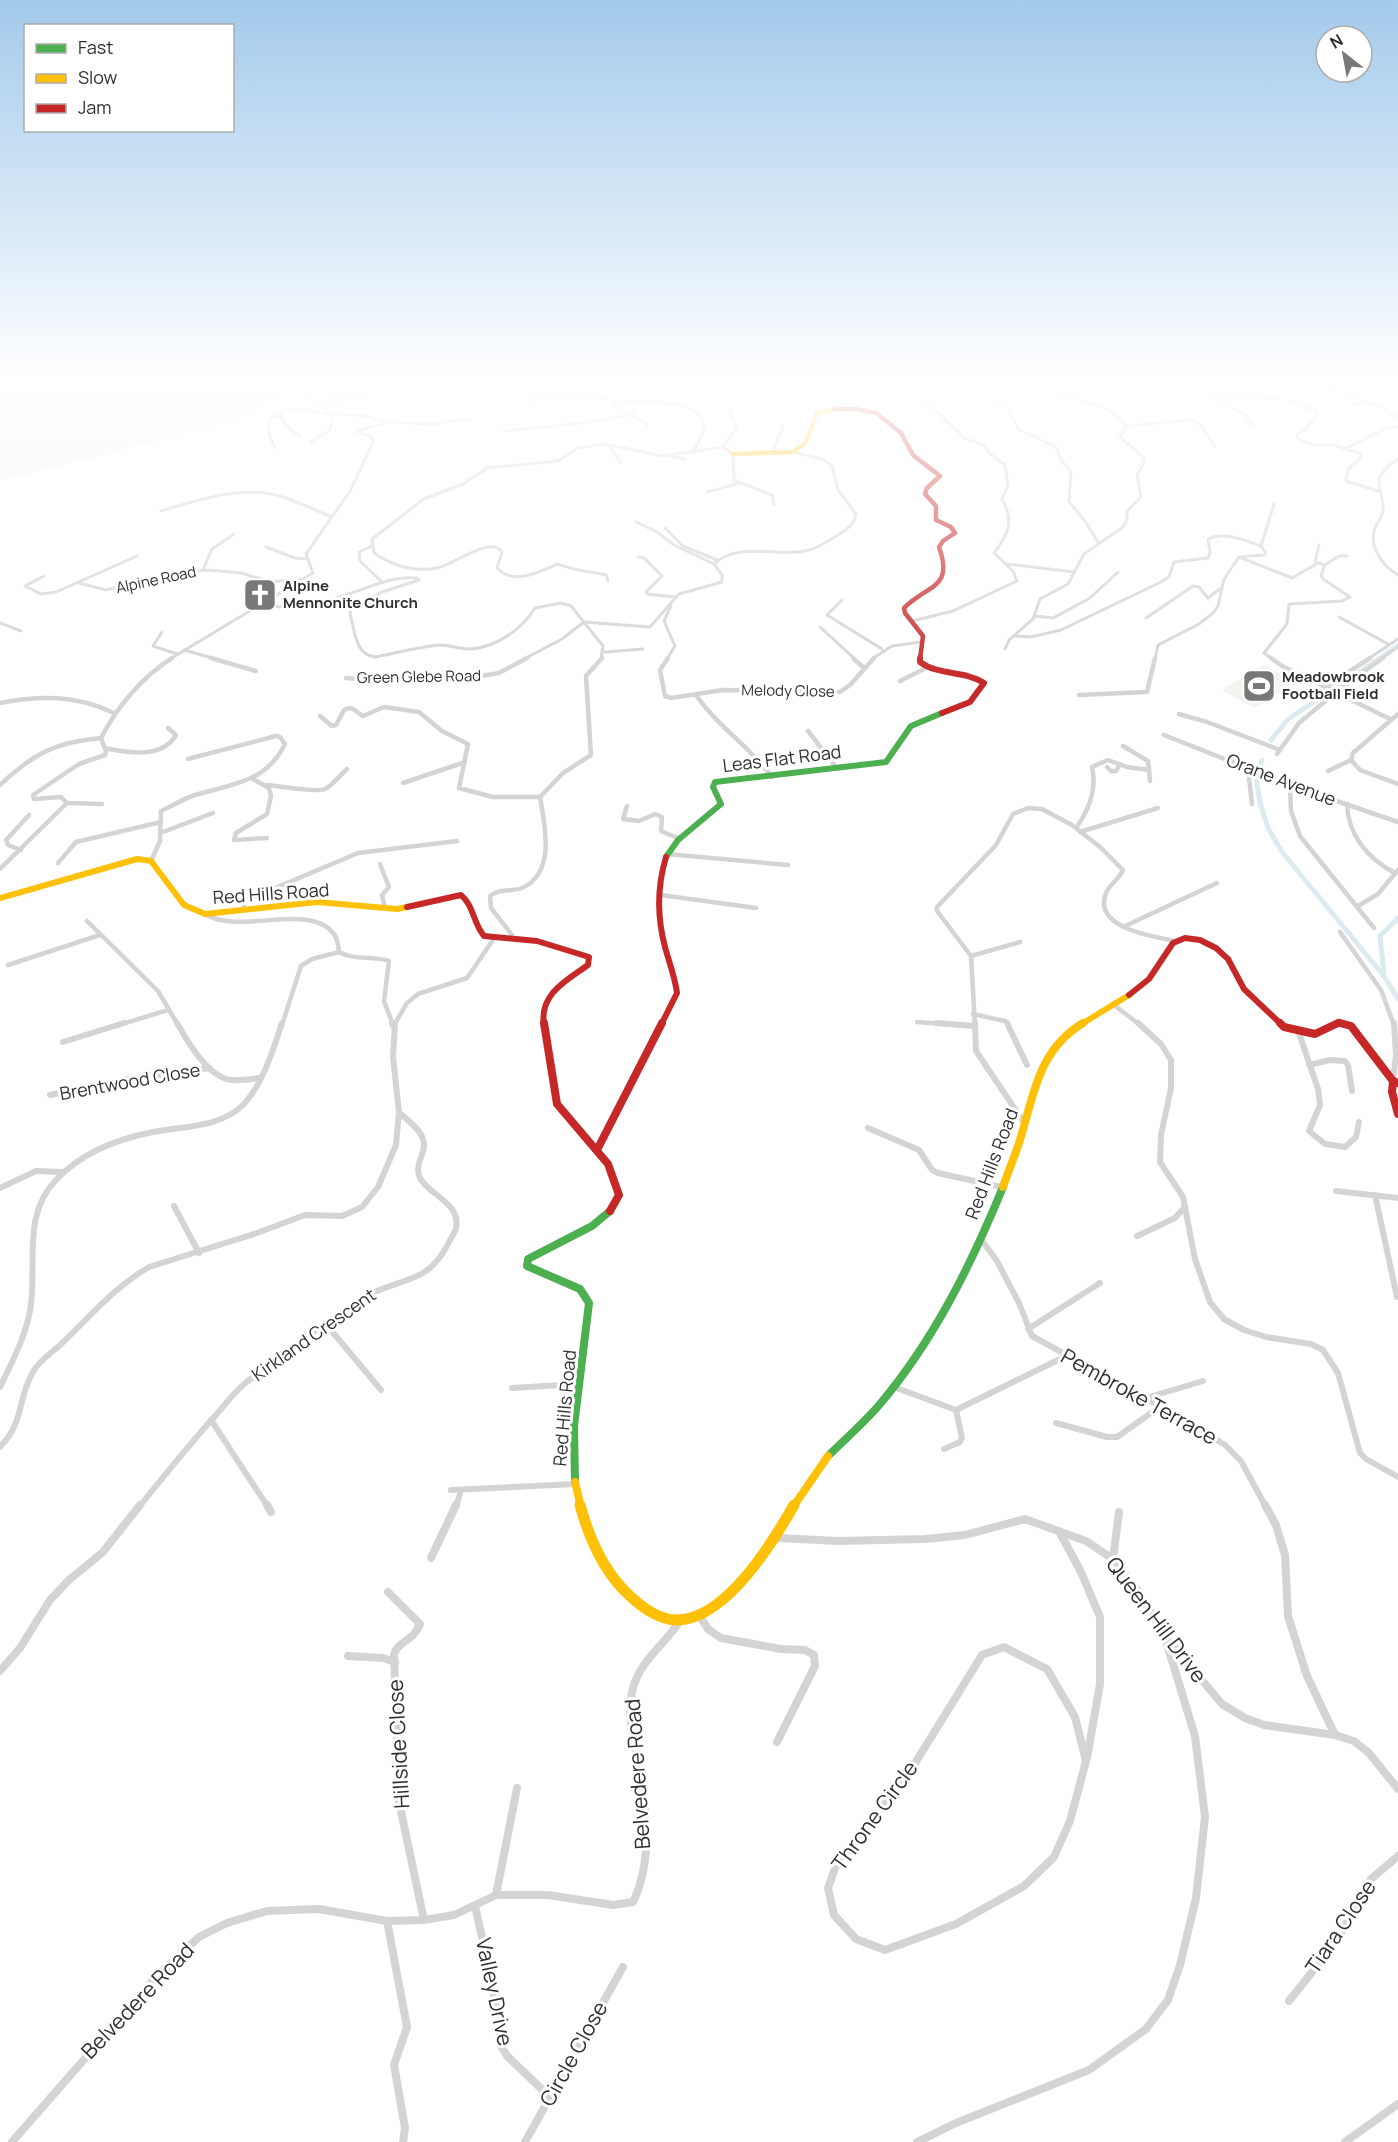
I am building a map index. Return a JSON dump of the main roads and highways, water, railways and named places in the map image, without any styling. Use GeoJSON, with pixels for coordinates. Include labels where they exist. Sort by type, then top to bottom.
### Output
{"type":"FeatureCollection","features":[{"type":"Feature","properties":{"kind":"main road","name":"Leas Flat Road"},"geometry":{"type":"LineString","coordinates":[[597,1150],[677,993],[677,976],[665,946],[660,923],[662,866],[672,846],[721,804],[713,787],[715,782],[886,762],[891,758],[904,732],[923,718],[964,707],[984,683],[975,675],[968,673],[926,668],[920,662],[923,636],[905,613],[904,608],[915,596],[932,589],[939,581],[945,568],[939,547],[943,541],[955,533],[951,527],[936,520],[936,506],[925,494],[927,488],[935,481]]}},
{"type":"Feature","properties":{"kind":"main road","name":"Red Hills Road"},"geometry":{"type":"LineString","coordinates":[[0,898],[137,859],[151,861],[184,905],[205,914],[317,902],[397,909],[461,895],[471,904],[472,920],[480,934],[495,938],[513,935],[570,949],[589,957],[588,966],[554,990],[546,999],[543,1019],[557,1104],[608,1164],[618,1190],[618,1202],[603,1218],[534,1253],[528,1259],[527,1266],[533,1271],[563,1281],[584,1292],[588,1297],[574,1459],[575,1484],[587,1525],[619,1587],[646,1609],[662,1617],[681,1620],[698,1614],[741,1584],[779,1538],[812,1478],[827,1456],[875,1409],[913,1361],[957,1285],[980,1238],[1025,1124],[1034,1083],[1051,1051],[1060,1039],[1147,981],[1176,941],[1180,939],[1197,940],[1224,954],[1232,963],[1242,987],[1284,1027],[1299,1033],[1315,1034],[1339,1023],[1351,1026],[1396,1082]]}},
{"type":"Feature","properties":{"kind":"main road"},"geometry":{"type":"LineString","coordinates":[[1396,1082],[1392,1092],[1398,1114]]}},
{"type":"Feature","properties":{"kind":"waterway"},"geometry":{"type":"LineString","coordinates":[[1378,659],[1398,645]]}},
{"type":"Feature","properties":{"kind":"waterway"},"geometry":{"type":"LineString","coordinates":[[1335,689],[1380,658]]}},
{"type":"Feature","properties":{"kind":"waterway"},"geometry":{"type":"LineString","coordinates":[[1271,740],[1288,719],[1329,692]]}},
{"type":"Feature","properties":{"kind":"waterway"},"geometry":{"type":"LineString","coordinates":[[1260,770],[1262,760]]}},
{"type":"Feature","properties":{"kind":"waterway"},"geometry":{"type":"LineString","coordinates":[[1256,776],[1260,803],[1268,828],[1282,852],[1384,976],[1398,999]]}},
{"type":"Feature","properties":{"kind":"waterway"},"geometry":{"type":"LineString","coordinates":[[1384,975],[1380,936],[1398,918]]}},
{"type":"Feature","properties":{"kind":"place","name":"Alpine Mennonite Church"},"geometry":{"type":"Point","coordinates":[260,595]}},
{"type":"Feature","properties":{"kind":"place","name":"Meadowbrook Football Field"},"geometry":{"type":"Point","coordinates":[1259,686]}}]}
